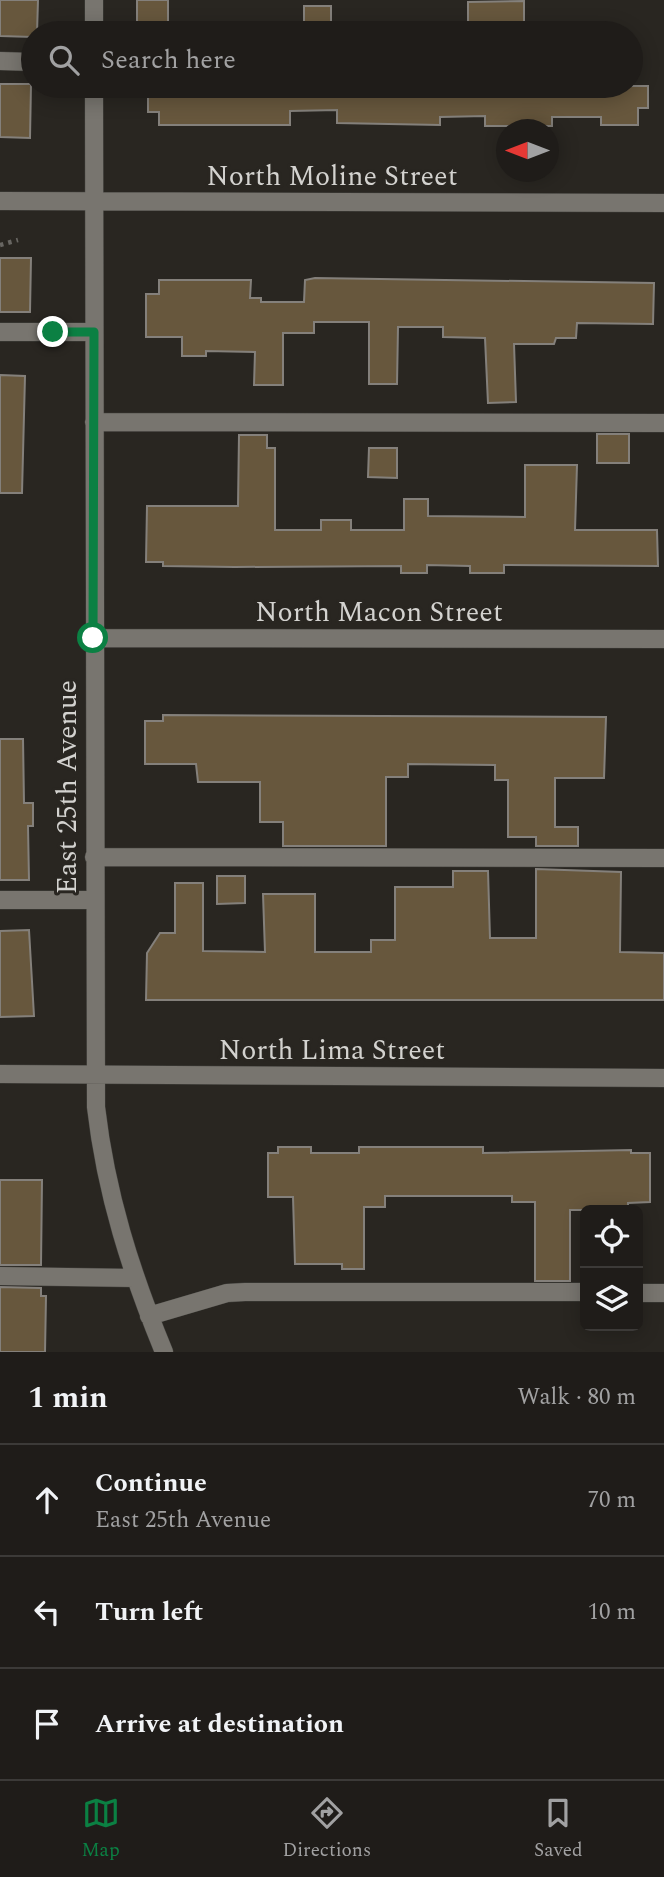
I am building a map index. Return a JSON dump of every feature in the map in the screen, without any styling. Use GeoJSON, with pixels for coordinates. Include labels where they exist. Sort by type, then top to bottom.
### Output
{"type":"FeatureCollection","features":[{"type":"Feature","properties":{"kind":"street"},"geometry":{"type":"LineString","coordinates":[[94,0],[94,21]]}},
{"type":"Feature","properties":{"kind":"street"},"geometry":{"type":"LineString","coordinates":[[0,61],[21,62]]}},
{"type":"Feature","properties":{"kind":"street","name":"East 25th Avenue"},"geometry":{"type":"LineString","coordinates":[[94,98],[95,1075],[106,1173],[134,1278],[163,1352]]}},
{"type":"Feature","properties":{"kind":"street","name":"North Moline Street"},"geometry":{"type":"LineString","coordinates":[[0,201],[664,203]]}},
{"type":"Feature","properties":{"kind":"street"},"geometry":{"type":"LineString","coordinates":[[0,332],[94,332]]}},
{"type":"Feature","properties":{"kind":"street"},"geometry":{"type":"LineString","coordinates":[[94,422],[664,422]]}},
{"type":"Feature","properties":{"kind":"street","name":"North Macon Street"},"geometry":{"type":"LineString","coordinates":[[93,638],[664,639]]}},
{"type":"Feature","properties":{"kind":"street"},"geometry":{"type":"LineString","coordinates":[[94,857],[664,858]]}},
{"type":"Feature","properties":{"kind":"street"},"geometry":{"type":"LineString","coordinates":[[0,900],[94,900]]}},
{"type":"Feature","properties":{"kind":"street","name":"North Lima Street"},"geometry":{"type":"LineString","coordinates":[[0,1074],[664,1078]]}},
{"type":"Feature","properties":{"kind":"street"},"geometry":{"type":"LineString","coordinates":[[0,1276],[134,1278]]}},
{"type":"Feature","properties":{"kind":"street"},"geometry":{"type":"LineString","coordinates":[[149,1316],[227,1293],[580,1292]]}},
{"type":"Feature","properties":{"kind":"street"},"geometry":{"type":"LineString","coordinates":[[643,1293],[664,1293]]}},
{"type":"Feature","properties":{"kind":"path"},"geometry":{"type":"LineString","coordinates":[[0,244],[18,240]]}},
{"type":"Feature","properties":{"kind":"building"},"geometry":{"type":"Polygon","coordinates":[[[0,0],[38,0],[37,21],[21,21],[21,37],[0,36],[0,0]]]}},
{"type":"Feature","properties":{"kind":"building"},"geometry":{"type":"Polygon","coordinates":[[[137,0],[168,0],[168,21],[137,21],[137,0]]]}},
{"type":"Feature","properties":{"kind":"building"},"geometry":{"type":"Polygon","coordinates":[[[524,1],[524,21],[468,21],[468,2],[524,1]]]}},
{"type":"Feature","properties":{"kind":"building"},"geometry":{"type":"Polygon","coordinates":[[[304,6],[331,6],[331,21],[304,21],[304,6]]]}},
{"type":"Feature","properties":{"kind":"building"},"geometry":{"type":"Polygon","coordinates":[[[0,84],[21,84],[21,98],[31,98],[30,138],[0,137],[0,84]]]}},
{"type":"Feature","properties":{"kind":"building"},"geometry":{"type":"Polygon","coordinates":[[[643,86],[648,86],[648,108],[638,108],[638,125],[601,125],[601,117],[552,117],[496,119],[496,126],[485,126],[485,116],[440,117],[440,125],[337,123],[337,110],[290,111],[290,125],[159,125],[159,112],[148,112],[148,98],[643,98],[643,86]]]}},
{"type":"Feature","properties":{"kind":"building"},"geometry":{"type":"Polygon","coordinates":[[[0,258],[31,258],[30,312],[0,312],[0,258]]]}},
{"type":"Feature","properties":{"kind":"building"},"geometry":{"type":"Polygon","coordinates":[[[159,280],[251,280],[250,298],[261,298],[261,302],[304,302],[305,280],[654,283],[653,324],[577,323],[576,338],[556,338],[554,344],[514,344],[516,402],[488,403],[485,338],[443,337],[443,327],[398,327],[397,384],[369,384],[369,322],[314,322],[314,333],[283,333],[283,385],[254,385],[255,352],[206,351],[206,356],[182,356],[182,337],[146,337],[146,294],[159,294],[159,280]]]}},
{"type":"Feature","properties":{"kind":"building"},"geometry":{"type":"Polygon","coordinates":[[[0,375],[25,376],[22,493],[0,493],[0,375]]]}},
{"type":"Feature","properties":{"kind":"building"},"geometry":{"type":"Polygon","coordinates":[[[597,434],[629,434],[629,463],[597,463],[597,434]]]}},
{"type":"Feature","properties":{"kind":"building"},"geometry":{"type":"Polygon","coordinates":[[[239,435],[267,435],[267,448],[275,448],[275,530],[321,530],[321,520],[351,520],[351,530],[404,530],[404,499],[428,499],[428,516],[525,517],[525,465],[577,465],[575,530],[657,530],[658,566],[504,565],[504,573],[470,573],[470,566],[427,565],[427,573],[401,573],[401,566],[163,566],[163,562],[146,562],[147,506],[238,506],[239,435]]]}},
{"type":"Feature","properties":{"kind":"building"},"geometry":{"type":"Polygon","coordinates":[[[369,448],[397,448],[397,478],[368,477],[369,448]]]}},
{"type":"Feature","properties":{"kind":"building"},"geometry":{"type":"Polygon","coordinates":[[[163,715],[606,717],[604,778],[555,778],[555,827],[578,827],[578,846],[536,846],[536,837],[508,837],[508,780],[495,780],[495,765],[408,764],[408,777],[386,777],[386,846],[283,846],[283,822],[260,822],[260,782],[198,782],[196,764],[145,764],[145,721],[163,721],[163,715]]]}},
{"type":"Feature","properties":{"kind":"building"},"geometry":{"type":"Polygon","coordinates":[[[0,739],[23,739],[24,803],[33,803],[33,826],[28,826],[29,880],[0,880],[0,739]]]}},
{"type":"Feature","properties":{"kind":"building"},"geometry":{"type":"Polygon","coordinates":[[[536,869],[621,872],[620,952],[664,953],[664,1000],[146,1000],[147,953],[160,933],[175,933],[175,883],[203,883],[203,951],[265,952],[263,894],[315,894],[315,952],[371,952],[371,940],[395,940],[395,887],[453,887],[453,871],[488,871],[490,938],[536,938],[536,869]]]}},
{"type":"Feature","properties":{"kind":"building"},"geometry":{"type":"Polygon","coordinates":[[[217,876],[245,876],[245,903],[217,904],[217,876]]]}},
{"type":"Feature","properties":{"kind":"building"},"geometry":{"type":"Polygon","coordinates":[[[29,930],[34,1016],[0,1017],[0,931],[29,930]]]}},
{"type":"Feature","properties":{"kind":"building"},"geometry":{"type":"Polygon","coordinates":[[[278,1147],[311,1147],[311,1153],[359,1153],[359,1147],[483,1147],[483,1153],[631,1150],[631,1153],[650,1153],[650,1202],[580,1205],[580,1210],[570,1210],[570,1281],[535,1281],[535,1202],[512,1202],[512,1196],[385,1196],[385,1207],[364,1207],[364,1269],[342,1269],[342,1264],[295,1264],[293,1197],[268,1197],[268,1153],[278,1153],[278,1147]]]}},
{"type":"Feature","properties":{"kind":"building"},"geometry":{"type":"Polygon","coordinates":[[[0,1180],[42,1180],[41,1265],[0,1265],[0,1180]]]}},
{"type":"Feature","properties":{"kind":"building"},"geometry":{"type":"Polygon","coordinates":[[[0,1287],[41,1288],[41,1296],[46,1296],[45,1352],[0,1352],[0,1287]]]}},
{"type":"Feature","properties":{"kind":"route"},"geometry":{"type":"LineString","coordinates":[[53,332],[94,332],[93,638]]}}]}
